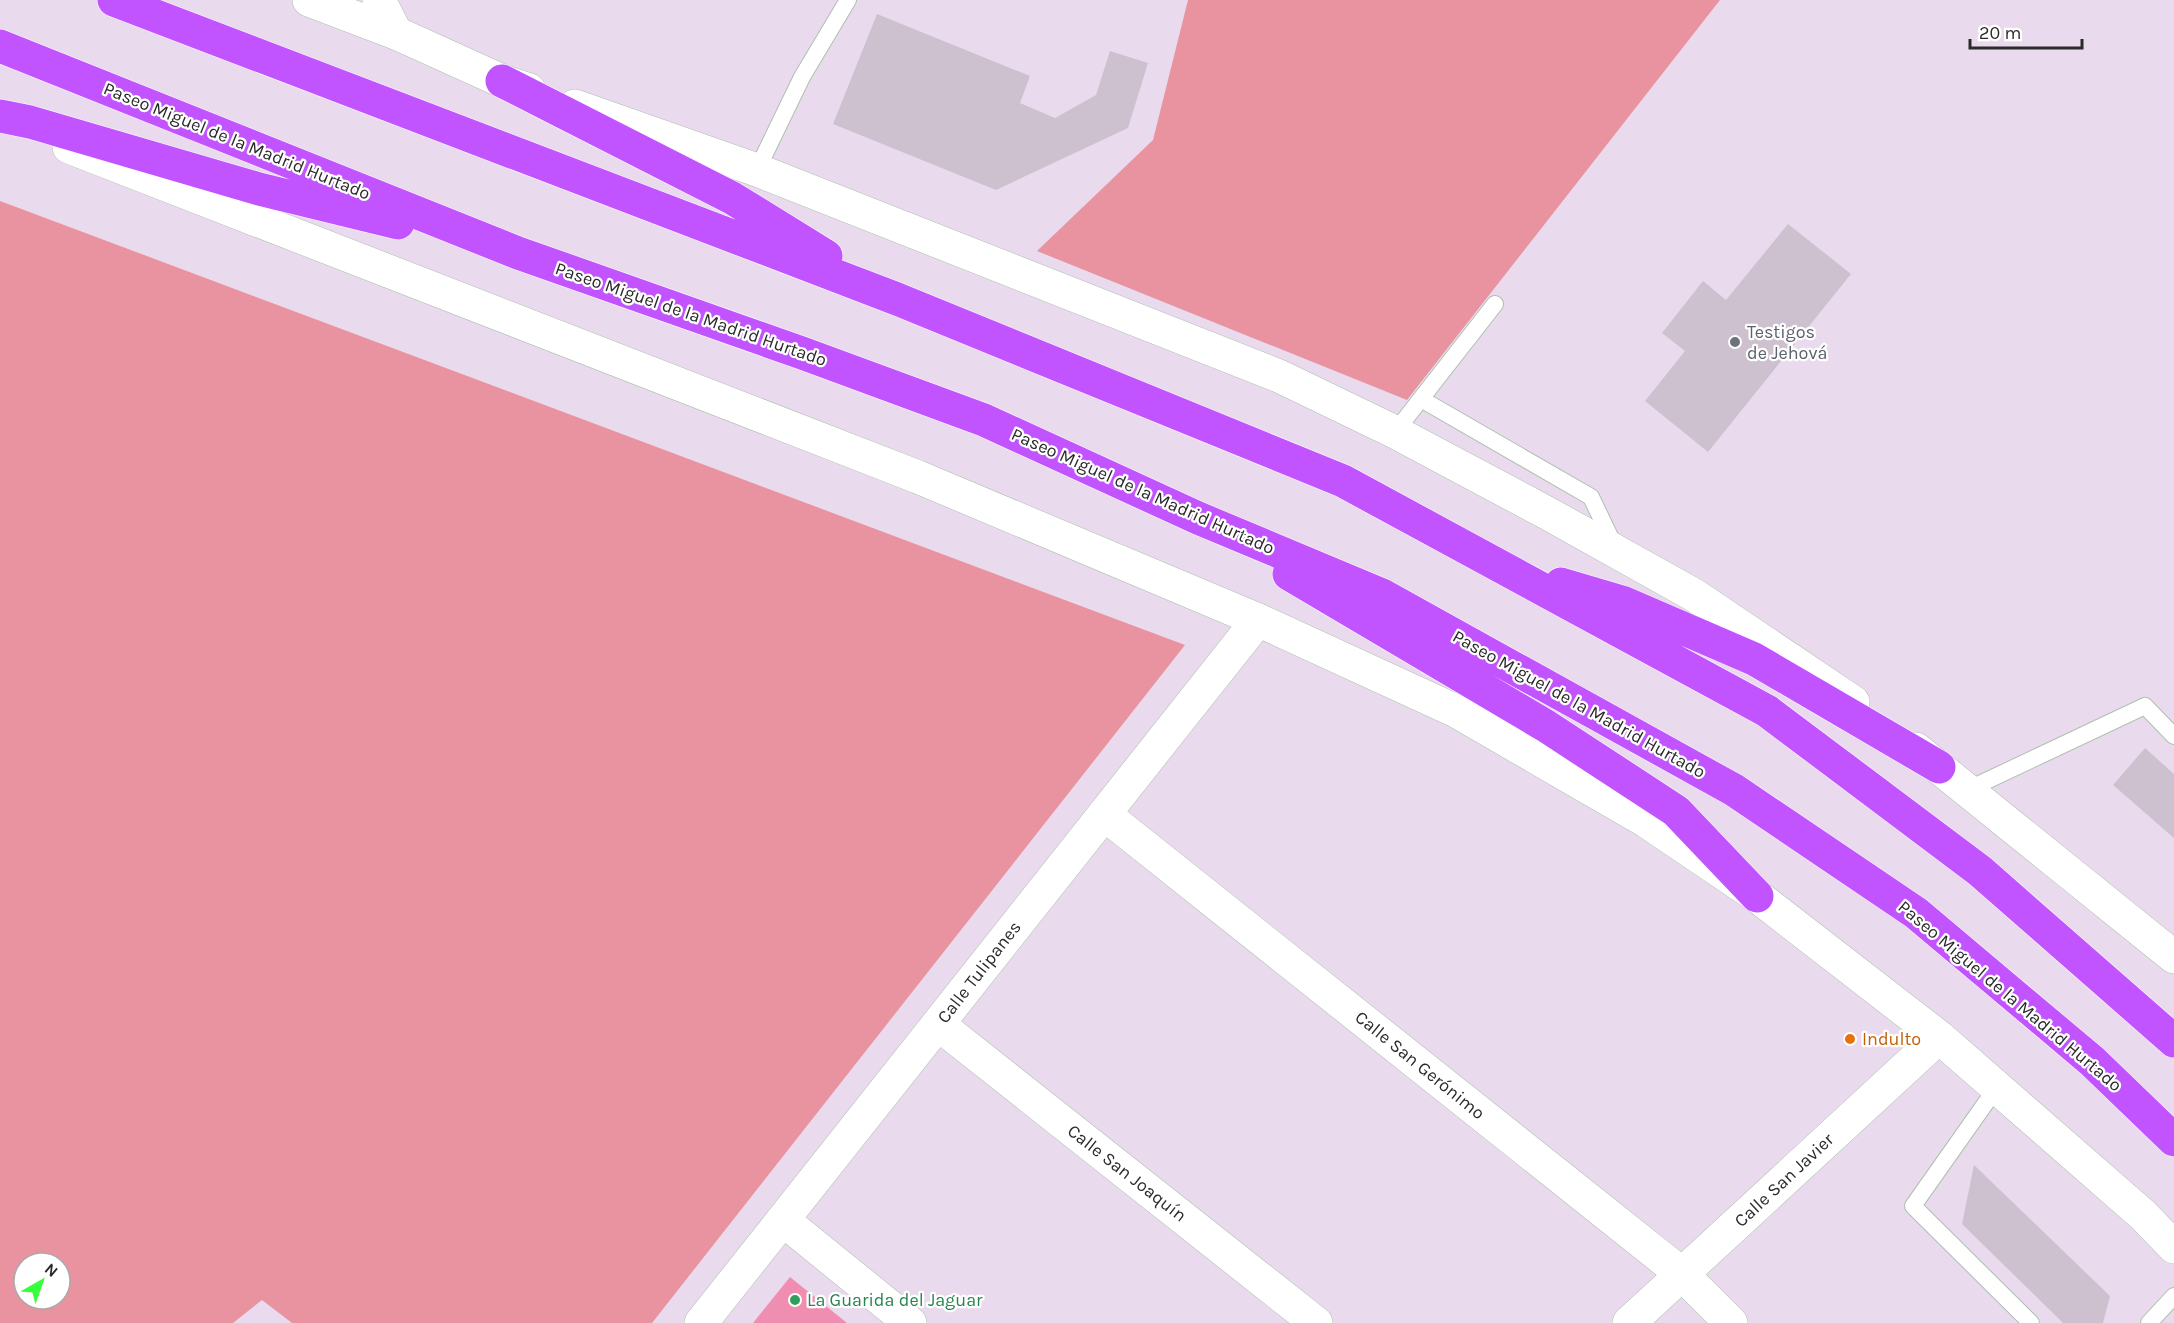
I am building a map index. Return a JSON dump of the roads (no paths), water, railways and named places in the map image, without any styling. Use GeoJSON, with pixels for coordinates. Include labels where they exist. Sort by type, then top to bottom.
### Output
{"type":"FeatureCollection","features":[{"type":"Feature","properties":{"kind":"highway"},"geometry":{"type":"LineString","coordinates":[[114,0],[897,299],[1343,481],[1767,711],[1980,871],[2174,1041]]}},
{"type":"Feature","properties":{"kind":"highway","name":"Paseo Miguel de la Madrid Hurtado"},"geometry":{"type":"LineString","coordinates":[[0,46],[518,253],[984,420],[1198,518],[1382,595],[1734,790],[1916,913],[2092,1061],[2174,1140]]}},
{"type":"Feature","properties":{"kind":"highway"},"geometry":{"type":"LineString","coordinates":[[502,81],[732,198],[897,299]]}},
{"type":"Feature","properties":{"kind":"highway"},"geometry":{"type":"LineString","coordinates":[[0,116],[30,122],[259,189],[518,253]]}},
{"type":"Feature","properties":{"kind":"highway"},"geometry":{"type":"LineString","coordinates":[[1198,518],[1546,726],[1676,811],[1757,896]]}},
{"type":"Feature","properties":{"kind":"highway"},"geometry":{"type":"LineString","coordinates":[[1496,564],[1622,602],[1754,659],[1939,767]]}},
{"type":"Feature","properties":{"kind":"street"},"geometry":{"type":"LineString","coordinates":[[309,0],[396,33],[502,81],[757,170],[1279,376],[1395,432],[1694,595],[1840,692],[1939,767],[2174,957]]}},
{"type":"Feature","properties":{"kind":"street"},"geometry":{"type":"LineString","coordinates":[[379,0],[396,33]]}},
{"type":"Feature","properties":{"kind":"street"},"geometry":{"type":"LineString","coordinates":[[0,122],[137,173],[570,344],[918,477],[1258,620],[1456,711],[1646,821],[1757,896],[1940,1037],[2143,1215],[2174,1247]]}},
{"type":"Feature","properties":{"kind":"street","name":"Calle Tulipanes"},"geometry":{"type":"LineString","coordinates":[[701,1323],[1258,620]]}},
{"type":"Feature","properties":{"kind":"street","name":"Calle San Gerónimo"},"geometry":{"type":"LineString","coordinates":[[1104,814],[1682,1274],[1731,1323]]}},
{"type":"Feature","properties":{"kind":"street","name":"Calle San Joaquín"},"geometry":{"type":"LineString","coordinates":[[938,1024],[1316,1323]]}},
{"type":"Feature","properties":{"kind":"street","name":"Calle San Javier"},"geometry":{"type":"LineString","coordinates":[[1629,1323],[1940,1037]]}},
{"type":"Feature","properties":{"kind":"street"},"geometry":{"type":"LineString","coordinates":[[783,1220],[910,1323]]}},
{"type":"Feature","properties":{"kind":"lane"},"geometry":{"type":"LineString","coordinates":[[757,170],[802,77],[848,0]]}},
{"type":"Feature","properties":{"kind":"lane"},"geometry":{"type":"LineString","coordinates":[[1395,432],[1495,304]]}},
{"type":"Feature","properties":{"kind":"lane"},"geometry":{"type":"LineString","coordinates":[[1421,399],[1591,497],[1617,552]]}},
{"type":"Feature","properties":{"kind":"lane"},"geometry":{"type":"LineString","coordinates":[[1967,790],[2145,706],[2174,736]]}},
{"type":"Feature","properties":{"kind":"lane"},"geometry":{"type":"LineString","coordinates":[[1997,1087],[1913,1206],[2031,1323]]}},
{"type":"Feature","properties":{"kind":"lane"},"geometry":{"type":"LineString","coordinates":[[2149,1323],[2174,1296]]}},
{"type":"Feature","properties":{"kind":"place","name":"Testigos de Jehová"},"geometry":{"type":"Point","coordinates":[1735,342]}},
{"type":"Feature","properties":{"kind":"place","name":"Indulto"},"geometry":{"type":"Point","coordinates":[1850,1039]}},
{"type":"Feature","properties":{"kind":"place","name":"La Guarida del Jaguar"},"geometry":{"type":"Point","coordinates":[795,1300]}}]}
